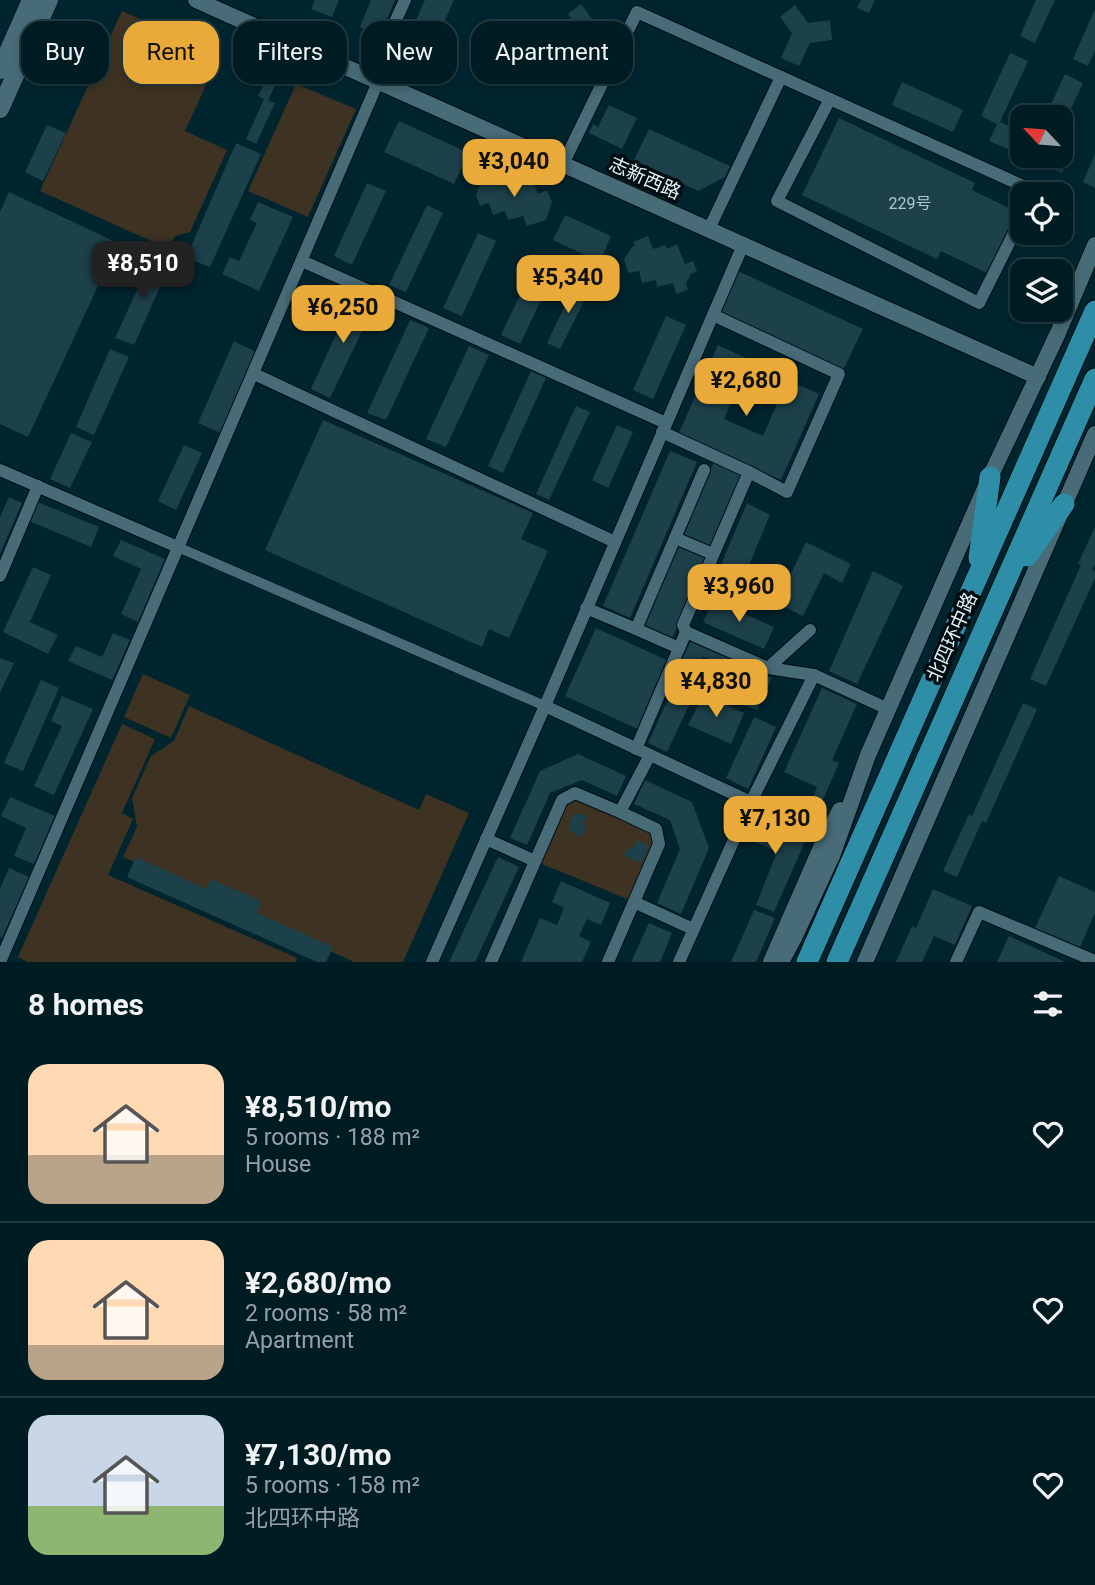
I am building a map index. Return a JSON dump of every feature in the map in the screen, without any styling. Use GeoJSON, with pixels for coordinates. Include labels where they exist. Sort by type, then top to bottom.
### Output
{"type":"FeatureCollection","features":[{"type":"Feature","properties":{"kind":"highway","name":"北四环中路"},"geometry":{"type":"LineString","coordinates":[[807,962],[1095,311]]}},
{"type":"Feature","properties":{"kind":"highway","name":"北四环中路"},"geometry":{"type":"LineString","coordinates":[[837,962],[1095,379]]}},
{"type":"Feature","properties":{"kind":"highway"},"geometry":{"type":"LineString","coordinates":[[976,585],[990,477]]}},
{"type":"Feature","properties":{"kind":"highway"},"geometry":{"type":"LineString","coordinates":[[1002,592],[1064,504]]}},
{"type":"Feature","properties":{"kind":"main road"},"geometry":{"type":"LineString","coordinates":[[0,70],[31,0]]}},
{"type":"Feature","properties":{"kind":"main road"},"geometry":{"type":"LineString","coordinates":[[0,109],[49,0]]}},
{"type":"Feature","properties":{"kind":"street","name":"志新西路"},"geometry":{"type":"LineString","coordinates":[[196,0],[361,74]]}},
{"type":"Feature","properties":{"kind":"street"},"geometry":{"type":"LineString","coordinates":[[395,21],[405,0]]}},
{"type":"Feature","properties":{"kind":"street"},"geometry":{"type":"LineString","coordinates":[[563,164],[637,12],[1014,182]]}},
{"type":"Feature","properties":{"kind":"street"},"geometry":{"type":"LineString","coordinates":[[709,229],[780,77]]}},
{"type":"Feature","properties":{"kind":"street"},"geometry":{"type":"LineString","coordinates":[[0,962],[378,84]]}},
{"type":"Feature","properties":{"kind":"street","name":"志新西路"},"geometry":{"type":"LineString","coordinates":[[383,84],[1038,377]]}},
{"type":"Feature","properties":{"kind":"street"},"geometry":{"type":"LineString","coordinates":[[830,99],[777,201],[979,303],[1010,241]]}},
{"type":"Feature","properties":{"kind":"street"},"geometry":{"type":"LineString","coordinates":[[432,962],[743,244]]}},
{"type":"Feature","properties":{"kind":"street","name":"北四环中路"},"geometry":{"type":"LineString","coordinates":[[771,962],[826,837],[868,755],[1095,245]]}},
{"type":"Feature","properties":{"kind":"street"},"geometry":{"type":"LineString","coordinates":[[302,261],[664,428],[787,492],[839,374],[713,315]]}},
{"type":"Feature","properties":{"kind":"street"},"geometry":{"type":"LineString","coordinates":[[254,374],[615,542]]}},
{"type":"Feature","properties":{"kind":"street"},"geometry":{"type":"LineString","coordinates":[[864,962],[1095,434]]}},
{"type":"Feature","properties":{"kind":"street"},"geometry":{"type":"LineString","coordinates":[[0,470],[545,706],[826,837]]}},
{"type":"Feature","properties":{"kind":"street"},"geometry":{"type":"LineString","coordinates":[[636,629],[704,470]]}},
{"type":"Feature","properties":{"kind":"street"},"geometry":{"type":"LineString","coordinates":[[749,472],[683,625],[686,632],[768,668],[814,675],[888,709]]}},
{"type":"Feature","properties":{"kind":"street"},"geometry":{"type":"LineString","coordinates":[[0,576],[38,486]]}},
{"type":"Feature","properties":{"kind":"street"},"geometry":{"type":"LineString","coordinates":[[675,538],[713,554]]}},
{"type":"Feature","properties":{"kind":"street"},"geometry":{"type":"LineString","coordinates":[[586,608],[679,648]]}},
{"type":"Feature","properties":{"kind":"street"},"geometry":{"type":"LineString","coordinates":[[768,668],[810,630]]}},
{"type":"Feature","properties":{"kind":"street"},"geometry":{"type":"LineString","coordinates":[[636,749],[686,632]]}},
{"type":"Feature","properties":{"kind":"street"},"geometry":{"type":"LineString","coordinates":[[679,962],[751,802],[814,675]]}},
{"type":"Feature","properties":{"kind":"street"},"geometry":{"type":"LineString","coordinates":[[620,812],[650,755]]}},
{"type":"Feature","properties":{"kind":"street","name":"北四环中路"},"geometry":{"type":"LineString","coordinates":[[781,962],[832,856],[868,755]]}},
{"type":"Feature","properties":{"kind":"street"},"geometry":{"type":"LineString","coordinates":[[491,962],[562,800],[575,793],[656,829],[659,844],[608,962]]}},
{"type":"Feature","properties":{"kind":"street"},"geometry":{"type":"LineString","coordinates":[[486,839],[535,860]]}},
{"type":"Feature","properties":{"kind":"street"},"geometry":{"type":"LineString","coordinates":[[634,902],[693,929]]}},
{"type":"Feature","properties":{"kind":"street"},"geometry":{"type":"LineString","coordinates":[[956,962],[979,912],[1095,961]]}},
{"type":"Feature","properties":{"kind":"shaded area"},"geometry":{"type":"Polygon","coordinates":[[[122,11],[144,21],[123,21],[123,84],[207,84],[185,131],[227,150],[190,232],[175,236],[169,249],[40,191],[89,84],[109,84],[109,40],[122,11]]]}},
{"type":"Feature","properties":{"kind":"shaded area"},"geometry":{"type":"Polygon","coordinates":[[[296,84],[356,109],[308,217],[248,191],[296,84]]]}},
{"type":"Feature","properties":{"kind":"shaded area"},"geometry":{"type":"Polygon","coordinates":[[[143,674],[190,695],[171,738],[124,717],[143,674]]]}},
{"type":"Feature","properties":{"kind":"shaded area"},"geometry":{"type":"Polygon","coordinates":[[[189,706],[419,810],[426,794],[469,813],[403,962],[354,962],[123,857],[137,827],[132,798],[151,756],[174,741],[189,706]]]}},
{"type":"Feature","properties":{"kind":"shaded area"},"geometry":{"type":"Polygon","coordinates":[[[122,724],[155,739],[122,813],[133,819],[108,875],[297,958],[296,962],[28,962],[18,957],[122,724]]]}},
{"type":"Feature","properties":{"kind":"shaded area"},"geometry":{"type":"Polygon","coordinates":[[[575,793],[656,829],[659,844],[634,902],[535,861],[562,800],[575,793]]]}},
{"type":"Feature","properties":{"kind":"building"},"geometry":{"type":"Polygon","coordinates":[[[315,0],[339,0],[332,17],[311,9],[315,0]]]}},
{"type":"Feature","properties":{"kind":"building"},"geometry":{"type":"Polygon","coordinates":[[[371,0],[395,0],[386,21],[362,21],[371,0]]]}},
{"type":"Feature","properties":{"kind":"building"},"geometry":{"type":"Polygon","coordinates":[[[425,0],[454,0],[445,21],[416,21],[425,0]]]}},
{"type":"Feature","properties":{"kind":"building"},"geometry":{"type":"Polygon","coordinates":[[[861,0],[875,0],[869,13],[857,8],[861,0]]]}},
{"type":"Feature","properties":{"kind":"building"},"geometry":{"type":"Polygon","coordinates":[[[1036,0],[1055,0],[1035,43],[1020,36],[1036,0]]]}},
{"type":"Feature","properties":{"kind":"building"},"geometry":{"type":"Polygon","coordinates":[[[581,4],[594,21],[573,21],[568,14],[581,4]]]}},
{"type":"Feature","properties":{"kind":"building"},"geometry":{"type":"Polygon","coordinates":[[[795,5],[808,23],[830,20],[832,40],[810,43],[799,66],[781,58],[792,33],[780,17],[795,5]]]}},
{"type":"Feature","properties":{"kind":"building"},"geometry":{"type":"Polygon","coordinates":[[[1095,9],[1095,51],[1088,66],[1073,59],[1095,9]]]}},
{"type":"Feature","properties":{"kind":"building"},"geometry":{"type":"Polygon","coordinates":[[[1010,53],[1028,61],[1000,122],[1010,126],[1010,150],[989,141],[997,124],[981,116],[1010,53]]]}},
{"type":"Feature","properties":{"kind":"building"},"geometry":{"type":"Polygon","coordinates":[[[1065,74],[1083,83],[1073,105],[1051,105],[1065,74]]]}},
{"type":"Feature","properties":{"kind":"building"},"geometry":{"type":"Polygon","coordinates":[[[902,82],[963,110],[953,132],[892,105],[902,82]]]}},
{"type":"Feature","properties":{"kind":"building"},"geometry":{"type":"Polygon","coordinates":[[[264,84],[276,84],[268,100],[275,103],[256,144],[246,139],[264,99],[258,96],[264,84]]]}},
{"type":"Feature","properties":{"kind":"building"},"geometry":{"type":"Polygon","coordinates":[[[609,105],[637,118],[622,149],[589,133],[593,124],[598,127],[609,105]]]}},
{"type":"Feature","properties":{"kind":"building"},"geometry":{"type":"Polygon","coordinates":[[[839,118],[975,183],[972,190],[1010,209],[1010,226],[987,273],[941,251],[937,259],[802,195],[839,118]]]}},
{"type":"Feature","properties":{"kind":"building"},"geometry":{"type":"Polygon","coordinates":[[[399,121],[469,153],[454,184],[384,152],[399,121]]]}},
{"type":"Feature","properties":{"kind":"building"},"geometry":{"type":"Polygon","coordinates":[[[47,125],[66,133],[43,181],[25,172],[47,125]]]}},
{"type":"Feature","properties":{"kind":"building"},"geometry":{"type":"Polygon","coordinates":[[[649,129],[730,166],[725,177],[698,191],[634,160],[649,129]]]}},
{"type":"Feature","properties":{"kind":"building"},"geometry":{"type":"Polygon","coordinates":[[[236,143],[261,154],[210,267],[186,258],[236,143]]]}},
{"type":"Feature","properties":{"kind":"building"},"geometry":{"type":"Polygon","coordinates":[[[1095,154],[1095,188],[1083,182],[1095,154]]]}},
{"type":"Feature","properties":{"kind":"building"},"geometry":{"type":"Polygon","coordinates":[[[1051,168],[1064,168],[1062,173],[1051,168]]]}},
{"type":"Feature","properties":{"kind":"building"},"geometry":{"type":"Polygon","coordinates":[[[496,171],[501,181],[516,175],[521,186],[533,181],[538,194],[547,190],[552,202],[546,220],[527,226],[523,216],[508,220],[505,211],[493,215],[489,203],[480,206],[476,195],[483,177],[496,171]]]}},
{"type":"Feature","properties":{"kind":"building"},"geometry":{"type":"Polygon","coordinates":[[[367,183],[386,191],[352,265],[334,256],[367,183]]]}},
{"type":"Feature","properties":{"kind":"building"},"geometry":{"type":"Polygon","coordinates":[[[9,192],[118,243],[28,437],[0,424],[0,212],[9,192]]]}},
{"type":"Feature","properties":{"kind":"building"},"geometry":{"type":"Polygon","coordinates":[[[258,202],[293,217],[259,291],[222,274],[230,257],[239,261],[257,223],[250,220],[258,202]]]}},
{"type":"Feature","properties":{"kind":"building"},"geometry":{"type":"Polygon","coordinates":[[[427,205],[443,213],[406,292],[389,285],[427,205]]]}},
{"type":"Feature","properties":{"kind":"building"},"geometry":{"type":"Polygon","coordinates":[[[565,215],[611,236],[600,262],[553,240],[565,215]]]}},
{"type":"Feature","properties":{"kind":"building"},"geometry":{"type":"Polygon","coordinates":[[[478,233],[496,241],[462,316],[443,308],[478,233]]]}},
{"type":"Feature","properties":{"kind":"building"},"geometry":{"type":"Polygon","coordinates":[[[648,236],[653,249],[665,245],[667,249],[677,244],[685,264],[693,261],[697,271],[691,274],[686,283],[688,290],[676,294],[673,283],[657,287],[656,280],[642,283],[639,271],[628,273],[624,259],[635,246],[633,242],[648,236]]]}},
{"type":"Feature","properties":{"kind":"building"},"geometry":{"type":"Polygon","coordinates":[[[152,257],[170,265],[134,345],[115,338],[152,257]]]}},
{"type":"Feature","properties":{"kind":"building"},"geometry":{"type":"Polygon","coordinates":[[[537,259],[557,268],[520,344],[501,335],[537,259]]]}},
{"type":"Feature","properties":{"kind":"building"},"geometry":{"type":"Polygon","coordinates":[[[738,271],[863,329],[843,370],[720,313],[738,271]]]}},
{"type":"Feature","properties":{"kind":"building"},"geometry":{"type":"Polygon","coordinates":[[[576,282],[590,289],[560,349],[547,343],[576,282]]]}},
{"type":"Feature","properties":{"kind":"building"},"geometry":{"type":"Polygon","coordinates":[[[355,293],[376,302],[330,398],[311,389],[355,293]]]}},
{"type":"Feature","properties":{"kind":"building"},"geometry":{"type":"Polygon","coordinates":[[[666,316],[686,325],[653,399],[633,390],[666,316]]]}},
{"type":"Feature","properties":{"kind":"building"},"geometry":{"type":"Polygon","coordinates":[[[410,320],[429,328],[386,420],[367,413],[410,320]]]}},
{"type":"Feature","properties":{"kind":"building"},"geometry":{"type":"Polygon","coordinates":[[[234,341],[258,353],[221,433],[198,423],[234,341]]]}},
{"type":"Feature","properties":{"kind":"building"},"geometry":{"type":"Polygon","coordinates":[[[718,345],[750,360],[724,419],[763,436],[787,380],[819,394],[781,480],[678,435],[718,345]]]}},
{"type":"Feature","properties":{"kind":"building"},"geometry":{"type":"Polygon","coordinates":[[[469,346],[489,355],[446,447],[426,439],[469,346]]]}},
{"type":"Feature","properties":{"kind":"building"},"geometry":{"type":"Polygon","coordinates":[[[110,349],[129,357],[94,435],[76,427],[110,349]]]}},
{"type":"Feature","properties":{"kind":"building"},"geometry":{"type":"Polygon","coordinates":[[[531,371],[546,378],[503,473],[488,466],[531,371]]]}},
{"type":"Feature","properties":{"kind":"building"},"geometry":{"type":"Polygon","coordinates":[[[576,406],[590,412],[549,500],[536,494],[576,406]]]}},
{"type":"Feature","properties":{"kind":"building"},"geometry":{"type":"Polygon","coordinates":[[[323,420],[533,513],[521,539],[548,551],[509,638],[489,629],[482,647],[265,550],[323,420]]]}},
{"type":"Feature","properties":{"kind":"building"},"geometry":{"type":"Polygon","coordinates":[[[617,425],[633,432],[608,488],[592,480],[617,425]]]}},
{"type":"Feature","properties":{"kind":"building"},"geometry":{"type":"Polygon","coordinates":[[[71,433],[92,442],[70,488],[50,479],[71,433]]]}},
{"type":"Feature","properties":{"kind":"building"},"geometry":{"type":"Polygon","coordinates":[[[184,445],[202,453],[176,510],[158,501],[184,445]]]}},
{"type":"Feature","properties":{"kind":"building"},"geometry":{"type":"Polygon","coordinates":[[[670,451],[697,462],[630,618],[603,606],[670,451]]]}},
{"type":"Feature","properties":{"kind":"building"},"geometry":{"type":"Polygon","coordinates":[[[714,461],[743,473],[711,548],[683,537],[714,461]]]}},
{"type":"Feature","properties":{"kind":"building"},"geometry":{"type":"Polygon","coordinates":[[[9,497],[22,503],[0,554],[0,517],[9,497]]]}},
{"type":"Feature","properties":{"kind":"building"},"geometry":{"type":"Polygon","coordinates":[[[35,501],[99,527],[91,547],[27,520],[35,501]]]}},
{"type":"Feature","properties":{"kind":"building"},"geometry":{"type":"Polygon","coordinates":[[[747,503],[770,515],[734,601],[710,591],[747,503]]]}},
{"type":"Feature","properties":{"kind":"building"},"geometry":{"type":"Polygon","coordinates":[[[1095,527],[1095,564],[1092,570],[1095,571],[1095,578],[1046,686],[1030,679],[1095,527]]]}},
{"type":"Feature","properties":{"kind":"building"},"geometry":{"type":"Polygon","coordinates":[[[121,540],[165,559],[138,622],[121,614],[141,569],[113,556],[121,540]]]}},
{"type":"Feature","properties":{"kind":"building"},"geometry":{"type":"Polygon","coordinates":[[[806,542],[851,564],[842,583],[824,573],[803,616],[777,603],[806,542]]]}},
{"type":"Feature","properties":{"kind":"building"},"geometry":{"type":"Polygon","coordinates":[[[678,544],[707,557],[672,639],[644,627],[678,544]]]}},
{"type":"Feature","properties":{"kind":"building"},"geometry":{"type":"Polygon","coordinates":[[[33,567],[51,575],[30,622],[58,635],[48,654],[3,632],[33,567]]]}},
{"type":"Feature","properties":{"kind":"building"},"geometry":{"type":"Polygon","coordinates":[[[873,571],[903,586],[857,684],[829,671],[873,571]]]}},
{"type":"Feature","properties":{"kind":"building"},"geometry":{"type":"Polygon","coordinates":[[[713,600],[774,627],[764,649],[703,622],[713,600]]]}},
{"type":"Feature","properties":{"kind":"building"},"geometry":{"type":"Polygon","coordinates":[[[596,628],[669,661],[638,729],[565,696],[596,628]]]}},
{"type":"Feature","properties":{"kind":"building"},"geometry":{"type":"Polygon","coordinates":[[[113,633],[130,640],[112,680],[68,661],[76,646],[102,657],[113,633]]]}},
{"type":"Feature","properties":{"kind":"building"},"geometry":{"type":"Polygon","coordinates":[[[691,640],[772,678],[757,710],[739,703],[749,679],[738,672],[726,698],[708,689],[719,664],[703,656],[695,676],[678,668],[691,640]]]}},
{"type":"Feature","properties":{"kind":"building"},"geometry":{"type":"Polygon","coordinates":[[[0,658],[14,663],[0,693],[0,658]]]}},
{"type":"Feature","properties":{"kind":"building"},"geometry":{"type":"Polygon","coordinates":[[[680,673],[699,684],[667,752],[648,743],[680,673]]]}},
{"type":"Feature","properties":{"kind":"building"},"geometry":{"type":"Polygon","coordinates":[[[41,680],[59,688],[23,771],[4,763],[41,680]]]}},
{"type":"Feature","properties":{"kind":"building"},"geometry":{"type":"Polygon","coordinates":[[[822,688],[857,704],[832,760],[839,763],[817,813],[808,809],[817,787],[784,772],[822,688]]]}},
{"type":"Feature","properties":{"kind":"building"},"geometry":{"type":"Polygon","coordinates":[[[703,695],[744,713],[731,744],[688,725],[703,695]]]}},
{"type":"Feature","properties":{"kind":"building"},"geometry":{"type":"Polygon","coordinates":[[[62,696],[93,709],[54,795],[34,786],[62,726],[51,721],[62,696]]]}},
{"type":"Feature","properties":{"kind":"building"},"geometry":{"type":"Polygon","coordinates":[[[1023,703],[1037,709],[986,823],[982,821],[957,877],[943,871],[969,814],[972,816],[1023,703]]]}},
{"type":"Feature","properties":{"kind":"building"},"geometry":{"type":"Polygon","coordinates":[[[754,717],[776,727],[748,789],[726,778],[754,717]]]}},
{"type":"Feature","properties":{"kind":"building"},"geometry":{"type":"Polygon","coordinates":[[[578,754],[626,776],[617,796],[582,780],[550,793],[527,845],[510,838],[540,771],[578,754]]]}},
{"type":"Feature","properties":{"kind":"building"},"geometry":{"type":"Polygon","coordinates":[[[645,780],[692,802],[709,848],[681,914],[657,903],[680,849],[670,820],[634,804],[645,780]]]}},
{"type":"Feature","properties":{"kind":"building"},"geometry":{"type":"Polygon","coordinates":[[[10,797],[55,816],[34,864],[14,856],[26,828],[1,816],[10,797]]]}},
{"type":"Feature","properties":{"kind":"building"},"geometry":{"type":"Polygon","coordinates":[[[752,812],[807,837],[774,912],[756,905],[777,852],[743,836],[752,812]]]}},
{"type":"Feature","properties":{"kind":"building"},"geometry":{"type":"Polygon","coordinates":[[[579,813],[587,817],[581,837],[568,830],[573,815],[579,813]]]}},
{"type":"Feature","properties":{"kind":"building"},"geometry":{"type":"Polygon","coordinates":[[[637,840],[649,846],[641,863],[624,855],[628,848],[633,850],[637,840]]]}},
{"type":"Feature","properties":{"kind":"building"},"geometry":{"type":"Polygon","coordinates":[[[136,857],[206,889],[211,879],[261,901],[257,913],[333,947],[326,962],[317,962],[127,877],[136,857]]]}},
{"type":"Feature","properties":{"kind":"building"},"geometry":{"type":"Polygon","coordinates":[[[498,857],[519,867],[475,962],[449,962],[498,857]]]}},
{"type":"Feature","properties":{"kind":"building"},"geometry":{"type":"Polygon","coordinates":[[[9,868],[29,877],[2,938],[0,889],[9,868]]]}},
{"type":"Feature","properties":{"kind":"building"},"geometry":{"type":"Polygon","coordinates":[[[1059,876],[1095,892],[1095,913],[1080,947],[1035,928],[1059,876]]]}},
{"type":"Feature","properties":{"kind":"building"},"geometry":{"type":"Polygon","coordinates":[[[561,881],[610,903],[601,925],[587,919],[579,936],[591,942],[582,962],[521,962],[540,918],[557,925],[564,908],[552,902],[561,881]]]}},
{"type":"Feature","properties":{"kind":"building"},"geometry":{"type":"Polygon","coordinates":[[[933,889],[972,906],[955,945],[934,936],[922,962],[896,962],[912,926],[916,928],[933,889]]]}},
{"type":"Feature","properties":{"kind":"building"},"geometry":{"type":"Polygon","coordinates":[[[754,910],[775,918],[756,962],[731,962],[754,910]]]}},
{"type":"Feature","properties":{"kind":"building"},"geometry":{"type":"Polygon","coordinates":[[[649,923],[672,933],[660,962],[631,962],[649,923]]]}},
{"type":"Feature","properties":{"kind":"building"},"geometry":{"type":"Polygon","coordinates":[[[1009,936],[1065,962],[997,962],[1009,936]]]}}]}
